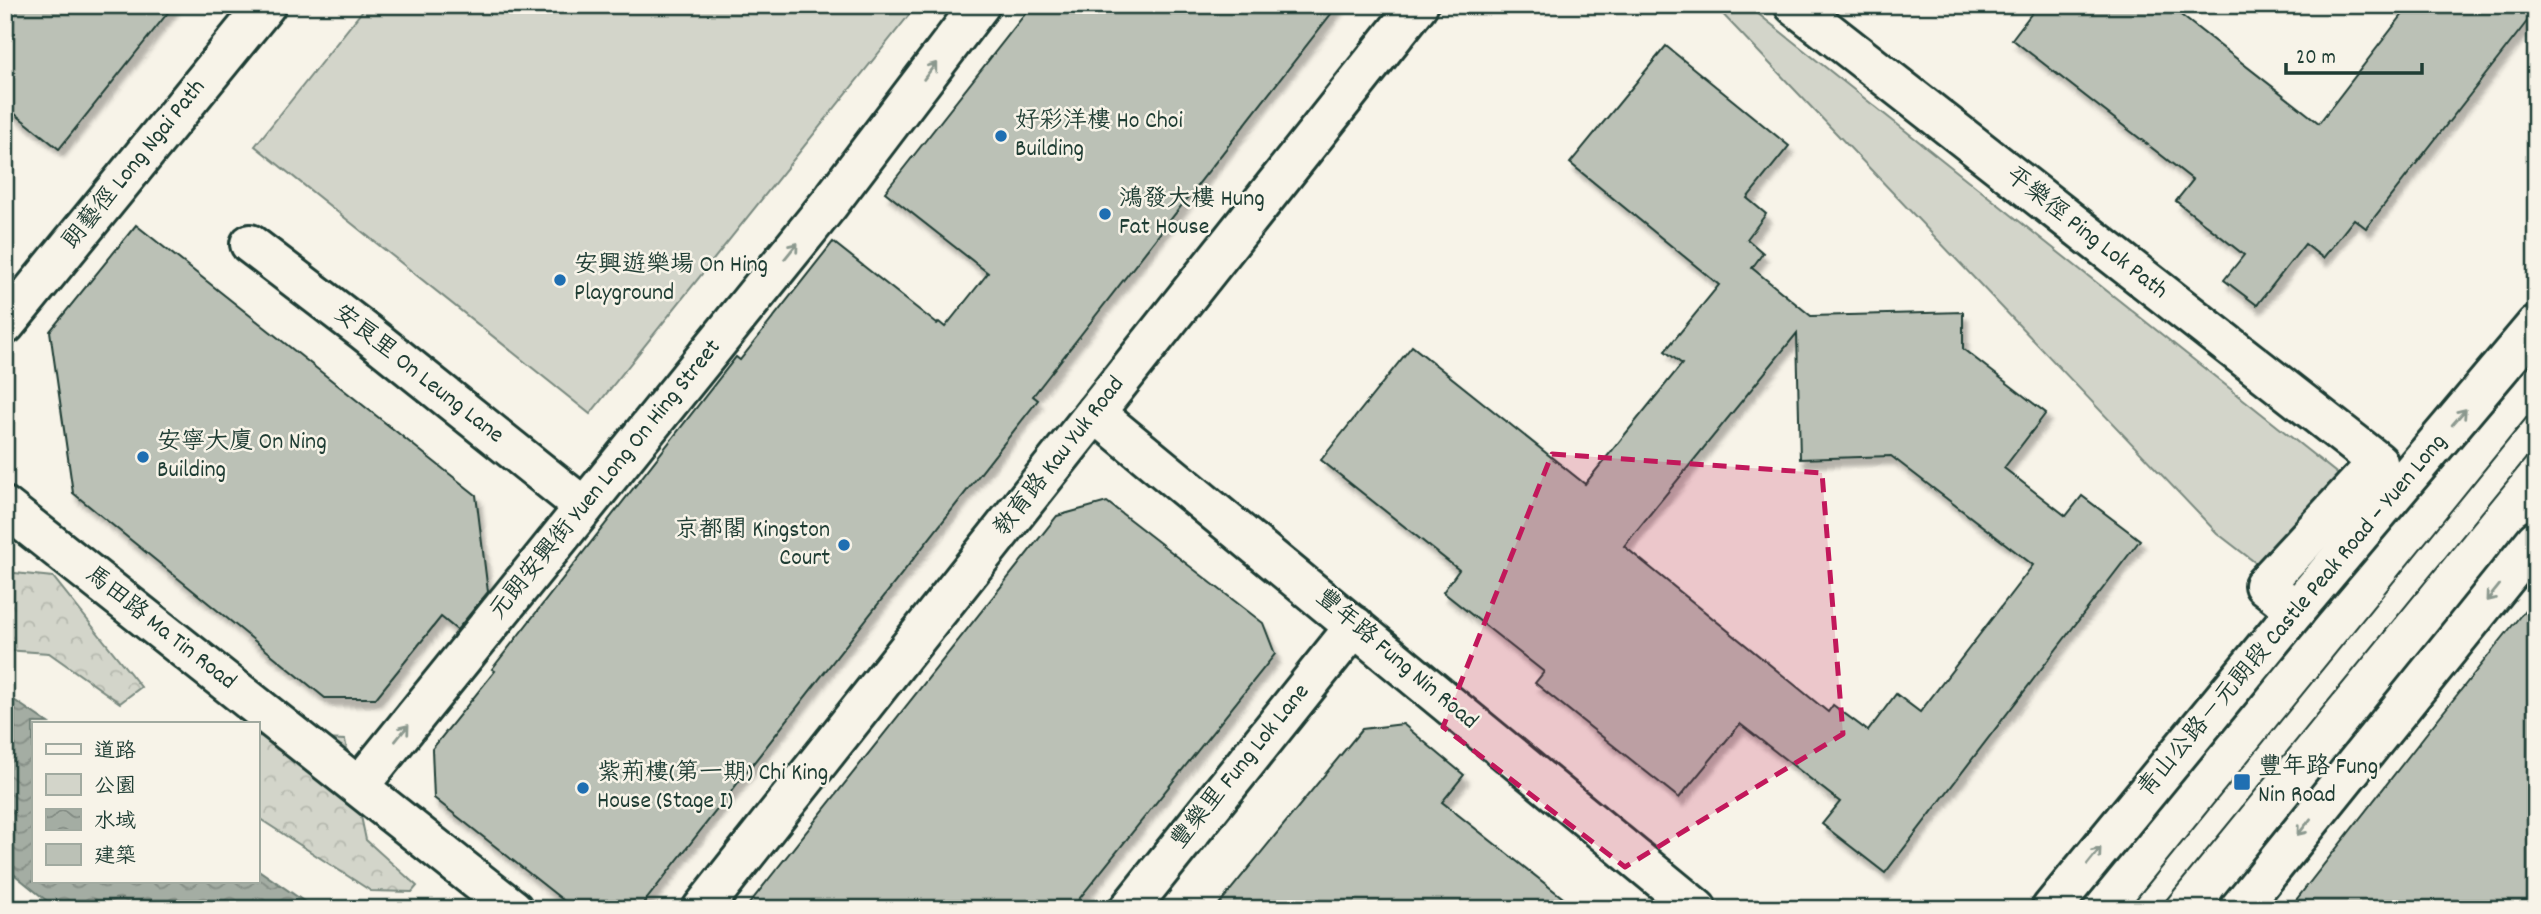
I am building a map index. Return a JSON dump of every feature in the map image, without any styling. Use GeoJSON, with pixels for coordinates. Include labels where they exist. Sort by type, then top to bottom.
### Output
{"type":"FeatureCollection","features":[{"type":"Feature","properties":{"kind":"street","name":"朗藝徑 Long Ngai Path"},"geometry":{"type":"LineString","coordinates":[[5,325],[266,5]]}},
{"type":"Feature","properties":{"kind":"street","name":"元朗安興街 Yuen Long On Hing Street"},"geometry":{"type":"LineString","coordinates":[[359,786],[829,204],[980,5]]}},
{"type":"Feature","properties":{"kind":"street","name":"教育路 Kau Yuk Road"},"geometry":{"type":"LineString","coordinates":[[702,909],[1418,5]]}},
{"type":"Feature","properties":{"kind":"street","name":"平樂徑 Ping Lok Path"},"geometry":{"type":"LineString","coordinates":[[1794,5],[2378,463]]}},
{"type":"Feature","properties":{"kind":"street","name":"安良里 On Leung Lane"},"geometry":{"type":"LineString","coordinates":[[250,244],[364,331],[584,507]]}},
{"type":"Feature","properties":{"kind":"street","name":"青山公路－元朗段 Castle Peak Road – Yuen Long"},"geometry":{"type":"LineString","coordinates":[[2051,909],[2296,610],[2536,325]]}},
{"type":"Feature","properties":{"kind":"street","name":"豐年路 Fung Nin Road"},"geometry":{"type":"LineString","coordinates":[[1095,413],[1697,909]]}},
{"type":"Feature","properties":{"kind":"street","name":"青山公路－元朗段 Castle Peak Road – Yuen Long"},"geometry":{"type":"LineString","coordinates":[[2296,610],[2264,585],[2378,463]]}},
{"type":"Feature","properties":{"kind":"street","name":"馬田路 Ma Tin Road"},"geometry":{"type":"LineString","coordinates":[[5,507],[513,909]]}},
{"type":"Feature","properties":{"kind":"street"},"geometry":{"type":"LineString","coordinates":[[2239,909],[2536,540]]}},
{"type":"Feature","properties":{"kind":"street","name":"豐樂里 Fung Lok Lane"},"geometry":{"type":"LineString","coordinates":[[1129,909],[1354,626]]}},
{"type":"Feature","properties":{"kind":"highlighted area"},"geometry":{"type":"Polygon","coordinates":[[[1552,454],[1822,473],[1843,734],[1625,867],[1443,727],[1552,454]]]}},
{"type":"Feature","properties":{"kind":"green space","name":"安興遊樂場 On Hing Playground"},"geometry":{"type":"Polygon","coordinates":[[[367,5],[917,5],[590,414],[255,146],[367,5]]]}},
{"type":"Feature","properties":{"kind":"green space"},"geometry":{"type":"Polygon","coordinates":[[[1714,5],[1747,5],[2340,476],[2265,570],[2217,533],[1714,5]]]}},
{"type":"Feature","properties":{"kind":"green space"},"geometry":{"type":"Polygon","coordinates":[[[5,572],[53,577],[141,687],[120,703],[49,653],[5,650],[5,572]]]}},
{"type":"Feature","properties":{"kind":"green space"},"geometry":{"type":"Polygon","coordinates":[[[259,736],[345,740],[366,840],[417,886],[412,892],[371,891],[259,818],[259,736]]]}},
{"type":"Feature","properties":{"kind":"water"},"geometry":{"type":"Polygon","coordinates":[[[5,694],[47,722],[32,722],[32,883],[259,883],[259,870],[315,909],[57,909],[5,867],[5,694]]]}},
{"type":"Feature","properties":{"kind":"building"},"geometry":{"type":"Polygon","coordinates":[[[5,5],[174,5],[59,149],[5,106],[5,5]]]}},
{"type":"Feature","properties":{"kind":"building"},"geometry":{"type":"Polygon","coordinates":[[[1032,5],[1338,5],[1033,396],[1038,400],[639,909],[568,904],[434,798],[432,749],[736,357],[740,360],[833,242],[937,324],[939,322],[945,327],[988,273],[885,192],[1032,5]]]}},
{"type":"Feature","properties":{"kind":"building"},"geometry":{"type":"Polygon","coordinates":[[[2038,5],[2168,5],[2319,123],[2410,5],[2536,5],[2536,10],[2366,228],[2354,219],[2323,258],[2305,244],[2257,305],[2224,280],[2244,255],[2176,201],[2193,180],[2012,39],[2038,5]]]}},
{"type":"Feature","properties":{"kind":"building"},"geometry":{"type":"Polygon","coordinates":[[[1666,46],[1789,146],[1747,198],[1766,214],[1747,239],[1763,253],[1752,268],[1811,316],[1963,312],[1963,349],[2046,413],[2004,468],[2066,516],[2082,496],[2140,540],[1885,873],[1822,824],[1840,802],[1740,724],[1679,798],[1535,683],[1544,672],[1443,592],[1459,570],[1321,460],[1412,346],[1585,484],[1682,364],[1665,351],[1719,285],[1570,163],[1666,46]],[[1797,333],[1624,546],[1828,712],[1833,705],[1868,731],[1896,694],[1920,712],[2033,565],[1891,456],[1800,459],[1797,333]]]}},
{"type":"Feature","properties":{"kind":"building"},"geometry":{"type":"Polygon","coordinates":[[[136,225],[476,495],[488,592],[457,630],[441,617],[376,698],[325,698],[73,493],[50,331],[136,225]]]}},
{"type":"Feature","properties":{"kind":"building"},"geometry":{"type":"Polygon","coordinates":[[[1107,502],[1263,623],[1275,654],[1071,909],[745,909],[1057,516],[1107,502]]]}},
{"type":"Feature","properties":{"kind":"building"},"geometry":{"type":"Polygon","coordinates":[[[2536,596],[2536,909],[2289,909],[2429,730],[2536,596]]]}},
{"type":"Feature","properties":{"kind":"building"},"geometry":{"type":"Polygon","coordinates":[[[1403,724],[1464,775],[1442,802],[1577,909],[1215,909],[1362,729],[1403,724]]]}},
{"type":"Feature","properties":{"kind":"tram line"},"geometry":{"type":"LineString","coordinates":[[2128,909],[2536,406]]}},
{"type":"Feature","properties":{"kind":"tram line"},"geometry":{"type":"LineString","coordinates":[[2159,909],[2536,446]]}},
{"type":"Feature","properties":{"kind":"place","name":"好彩洋樓 Ho Choi Building"},"geometry":{"type":"Point","coordinates":[1001,136]}},
{"type":"Feature","properties":{"kind":"place","name":"鴻發大樓 Hung Fat House"},"geometry":{"type":"Point","coordinates":[1105,214]}},
{"type":"Feature","properties":{"kind":"place","name":"安興遊樂場 On Hing Playground"},"geometry":{"type":"Point","coordinates":[560,280]}},
{"type":"Feature","properties":{"kind":"place","name":"安寧大廈 On Ning Building"},"geometry":{"type":"Point","coordinates":[143,457]}},
{"type":"Feature","properties":{"kind":"place","name":"京都閣 Kingston Court"},"geometry":{"type":"Point","coordinates":[844,545]}},
{"type":"Feature","properties":{"kind":"place","name":"豐年路 Fung Nin Road"},"geometry":{"type":"Point","coordinates":[2242,782]}},
{"type":"Feature","properties":{"kind":"place","name":"紫荊樓(第一期) Chi King House (Stage I)"},"geometry":{"type":"Point","coordinates":[583,788]}}]}
